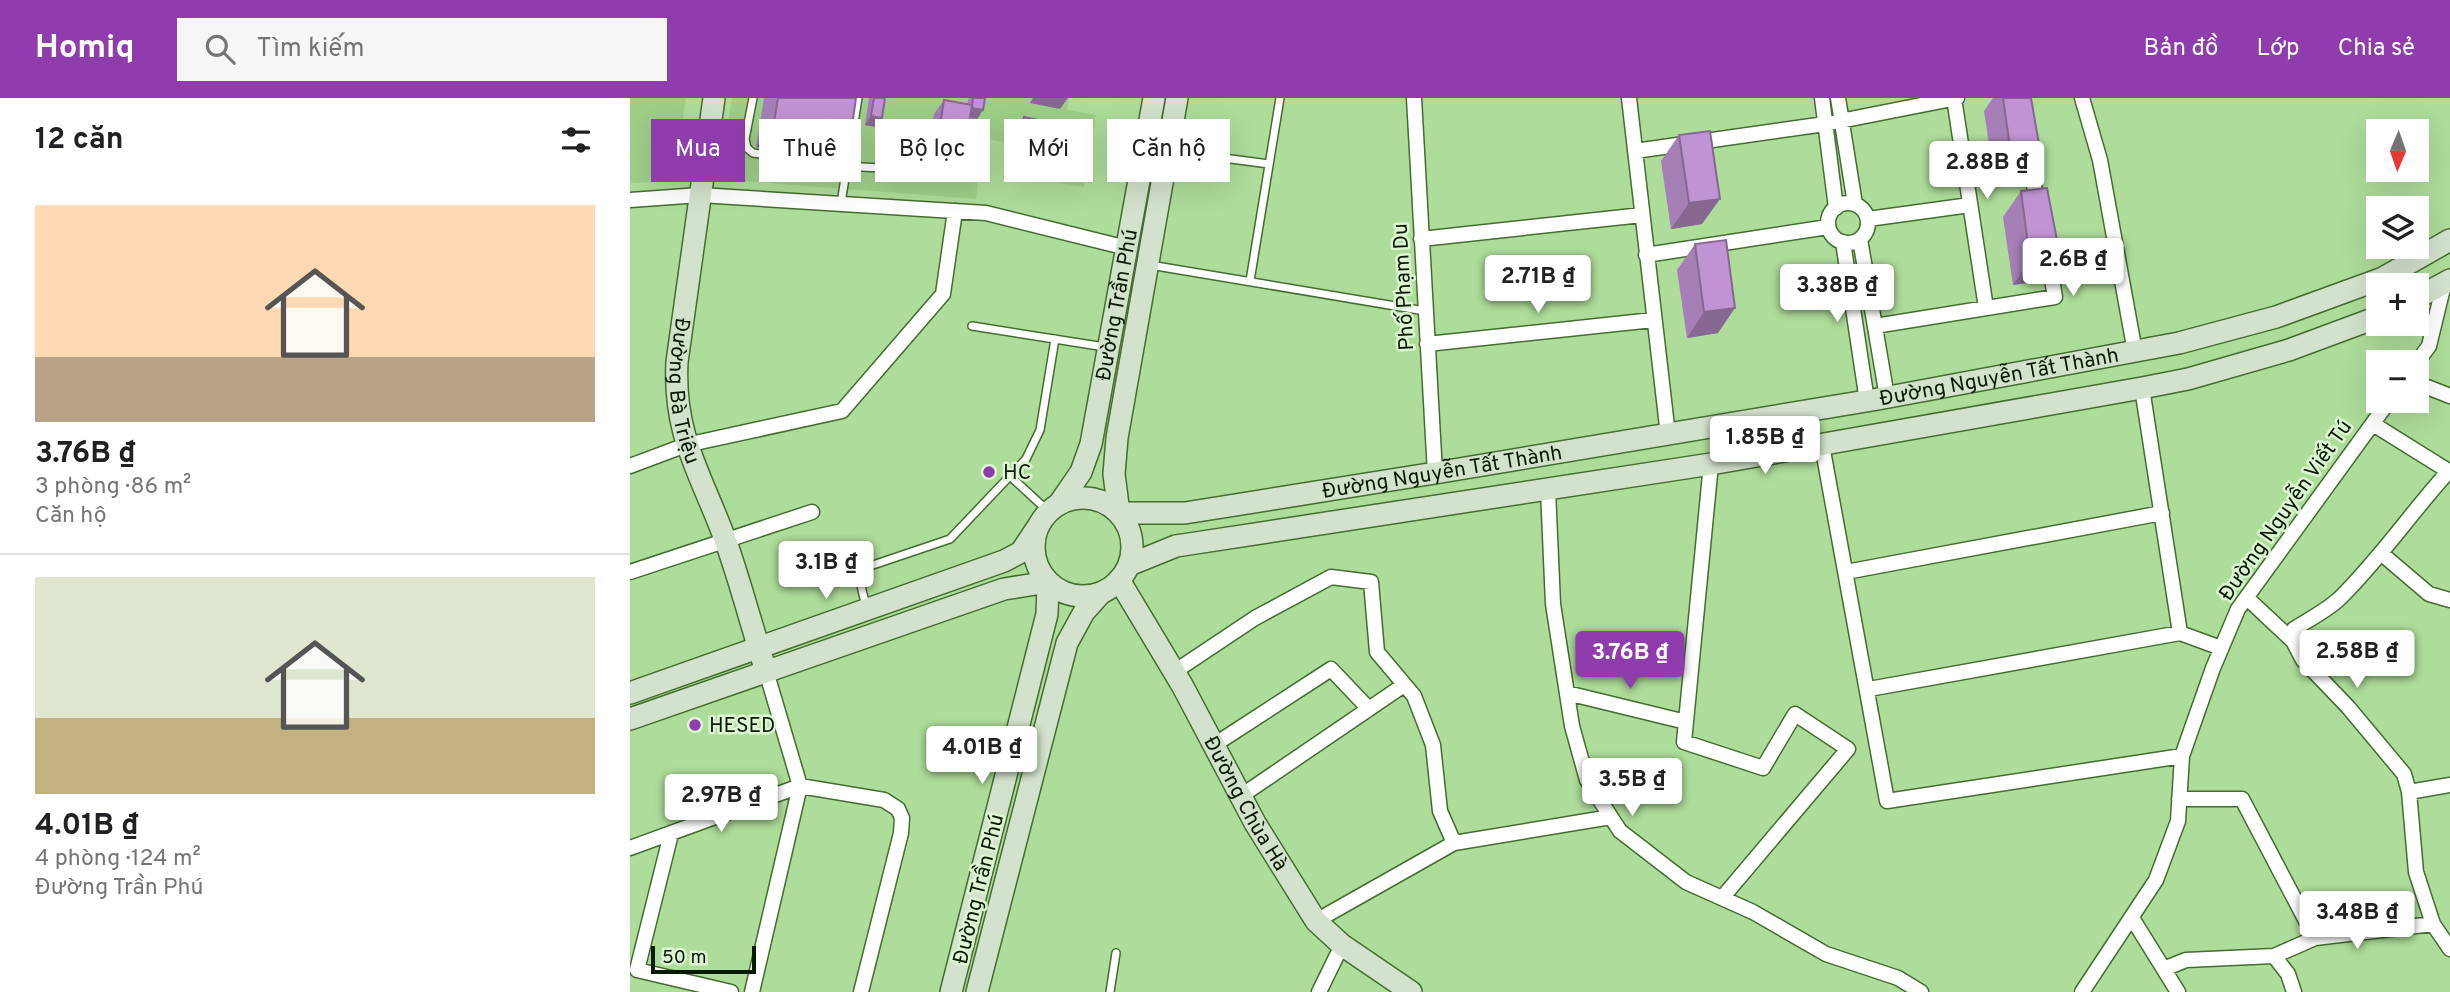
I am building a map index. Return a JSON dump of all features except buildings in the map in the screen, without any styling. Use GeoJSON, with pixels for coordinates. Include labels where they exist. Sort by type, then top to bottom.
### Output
{"type":"FeatureCollection","features":[{"type":"Feature","properties":{"kind":"main road","name":"Đường Bà Triệu"},"geometry":{"type":"LineString","coordinates":[[714,98],[676,384],[679,420],[686,445],[726,542],[766,671]]}},
{"type":"Feature","properties":{"kind":"main road","name":"Đường Trần Phú"},"geometry":{"type":"LineString","coordinates":[[1048,515],[1078,478],[1088,454],[1154,98]]}},
{"type":"Feature","properties":{"kind":"main road","name":"Đường Trần Phú"},"geometry":{"type":"LineString","coordinates":[[1173,119],[1177,98]]}},
{"type":"Feature","properties":{"kind":"main road","name":"Đường Trần Phú"},"geometry":{"type":"LineString","coordinates":[[1119,513],[1114,474],[1117,438],[1162,182]]}},
{"type":"Feature","properties":{"kind":"main road","name":"Đường Nguyễn Tất Thành"},"geometry":{"type":"LineString","coordinates":[[1119,513],[1185,513],[1668,435],[2135,352],[2276,317],[2383,278],[2444,244]]}},
{"type":"Feature","properties":{"kind":"main road"},"geometry":{"type":"LineString","coordinates":[[2429,292],[2447,282],[2444,244]]}},
{"type":"Feature","properties":{"kind":"main road","name":"Đường Nguyễn Tất Thành"},"geometry":{"type":"LineString","coordinates":[[1116,579],[1166,550],[1189,544],[1711,464],[2188,379],[2290,350],[2366,322]]}},
{"type":"Feature","properties":{"kind":"main road"},"geometry":{"type":"LineString","coordinates":[[1877,399],[1883,435]]}},
{"type":"Feature","properties":{"kind":"main road"},"geometry":{"type":"LineString","coordinates":[[630,693],[1013,557],[1028,544],[1048,515],[1074,499],[1106,503],[1119,513],[1132,537],[1116,579],[1073,595],[1048,582],[1035,556],[1048,515]]}},
{"type":"Feature","properties":{"kind":"main road","name":"Đường Trần Phú"},"geometry":{"type":"LineString","coordinates":[[977,992],[1067,643],[1084,612],[1116,579]]}},
{"type":"Feature","properties":{"kind":"main road","name":"Đường Chùa Hà"},"geometry":{"type":"LineString","coordinates":[[1116,579],[1174,672],[1241,796],[1315,921],[1342,945],[1412,992]]}},
{"type":"Feature","properties":{"kind":"main road","name":"Đường Trần Phú"},"geometry":{"type":"LineString","coordinates":[[951,992],[1045,626],[1049,604],[1048,582]]}},
{"type":"Feature","properties":{"kind":"main road"},"geometry":{"type":"LineString","coordinates":[[630,719],[1004,589],[1048,582]]}},
{"type":"Feature","properties":{"kind":"street","name":"Phố Phạm Du"},"geometry":{"type":"LineString","coordinates":[[1414,98],[1434,473]]}},
{"type":"Feature","properties":{"kind":"street"},"geometry":{"type":"LineString","coordinates":[[1629,98],[1668,435]]}},
{"type":"Feature","properties":{"kind":"street"},"geometry":{"type":"LineString","coordinates":[[1822,98],[1836,208]]}},
{"type":"Feature","properties":{"kind":"street"},"geometry":{"type":"LineString","coordinates":[[1838,98],[1855,204]]}},
{"type":"Feature","properties":{"kind":"street"},"geometry":{"type":"LineString","coordinates":[[1635,151],[1825,124],[1955,98],[1986,308]]}},
{"type":"Feature","properties":{"kind":"street"},"geometry":{"type":"LineString","coordinates":[[2082,98],[2100,160],[2135,352]]}},
{"type":"Feature","properties":{"kind":"street"},"geometry":{"type":"LineString","coordinates":[[1875,326],[2055,297],[2026,138]]}},
{"type":"Feature","properties":{"kind":"street"},"geometry":{"type":"LineString","coordinates":[[630,200],[700,195],[986,213],[1127,248]]}},
{"type":"Feature","properties":{"kind":"street"},"geometry":{"type":"LineString","coordinates":[[1847,203],[1855,204],[1862,208],[1868,219],[1867,232],[1860,239],[1843,242],[1832,235],[1828,227],[1829,219],[1836,208],[1847,203]]}},
{"type":"Feature","properties":{"kind":"street"},"geometry":{"type":"LineString","coordinates":[[1868,219],[1970,205]]}},
{"type":"Feature","properties":{"kind":"street"},"geometry":{"type":"LineString","coordinates":[[630,466],[686,445],[842,411],[943,295],[955,211]]}},
{"type":"Feature","properties":{"kind":"street"},"geometry":{"type":"LineString","coordinates":[[1421,239],[1642,215]]}},
{"type":"Feature","properties":{"kind":"street"},"geometry":{"type":"LineString","coordinates":[[1646,255],[1828,227]]}},
{"type":"Feature","properties":{"kind":"street"},"geometry":{"type":"LineString","coordinates":[[1860,239],[1875,326],[1877,399]]}},
{"type":"Feature","properties":{"kind":"street"},"geometry":{"type":"LineString","coordinates":[[1843,242],[1877,399]]}},
{"type":"Feature","properties":{"kind":"street"},"geometry":{"type":"LineString","coordinates":[[2425,350],[2447,282]]}},
{"type":"Feature","properties":{"kind":"street"},"geometry":{"type":"LineString","coordinates":[[1427,344],[1653,320]]}},
{"type":"Feature","properties":{"kind":"street"},"geometry":{"type":"LineString","coordinates":[[2142,388],[2180,633]]}},
{"type":"Feature","properties":{"kind":"street"},"geometry":{"type":"LineString","coordinates":[[2429,388],[2450,396]]}},
{"type":"Feature","properties":{"kind":"street","name":"Đường Nguyễn Viết Tú"},"geometry":{"type":"LineString","coordinates":[[2082,992],[2156,880],[2178,821],[2182,756],[2221,648],[2246,598],[2381,413]]}},
{"type":"Feature","properties":{"kind":"street"},"geometry":{"type":"LineString","coordinates":[[2293,641],[2294,629],[2337,601],[2382,554],[2412,513],[2449,472],[2373,424]]}},
{"type":"Feature","properties":{"kind":"street"},"geometry":{"type":"LineString","coordinates":[[1822,445],[1888,801],[2182,756]]}},
{"type":"Feature","properties":{"kind":"street"},"geometry":{"type":"LineString","coordinates":[[1711,464],[1684,742],[1763,768],[1795,714],[1848,749],[1722,898]]}},
{"type":"Feature","properties":{"kind":"street"},"geometry":{"type":"LineString","coordinates":[[1548,490],[1553,604],[1567,693],[1587,780],[1620,831],[1686,881],[1826,954],[1898,978],[1921,992]]}},
{"type":"Feature","properties":{"kind":"street"},"geometry":{"type":"LineString","coordinates":[[630,572],[812,512]]}},
{"type":"Feature","properties":{"kind":"street"},"geometry":{"type":"LineString","coordinates":[[1846,572],[2162,513]]}},
{"type":"Feature","properties":{"kind":"street"},"geometry":{"type":"LineString","coordinates":[[2382,554],[2429,594],[2450,600]]}},
{"type":"Feature","properties":{"kind":"street"},"geometry":{"type":"LineString","coordinates":[[1174,672],[1255,618],[1331,577],[1371,582],[1377,652],[1414,696],[1433,745],[1440,811],[1454,843]]}},
{"type":"Feature","properties":{"kind":"street"},"geometry":{"type":"LineString","coordinates":[[2246,598],[2293,641],[2303,660],[2348,707],[2404,774],[2409,792],[2417,872],[2434,924],[2450,949]]}},
{"type":"Feature","properties":{"kind":"street"},"geometry":{"type":"LineString","coordinates":[[1869,689],[2180,633],[2221,648]]}},
{"type":"Feature","properties":{"kind":"street"},"geometry":{"type":"LineString","coordinates":[[1214,746],[1331,669],[1369,709]]}},
{"type":"Feature","properties":{"kind":"street"},"geometry":{"type":"LineString","coordinates":[[752,992],[800,786],[766,671]]}},
{"type":"Feature","properties":{"kind":"street"},"geometry":{"type":"LineString","coordinates":[[1241,796],[1404,685]]}},
{"type":"Feature","properties":{"kind":"street"},"geometry":{"type":"LineString","coordinates":[[1567,693],[1686,722]]}},
{"type":"Feature","properties":{"kind":"street"},"geometry":{"type":"LineString","coordinates":[[2409,792],[2450,785]]}},
{"type":"Feature","properties":{"kind":"street"},"geometry":{"type":"LineString","coordinates":[[630,848],[800,786],[884,800],[898,809],[902,818],[901,833],[861,992]]}},
{"type":"Feature","properties":{"kind":"street"},"geometry":{"type":"LineString","coordinates":[[2179,799],[2242,799],[2315,939]]}},
{"type":"Feature","properties":{"kind":"street"},"geometry":{"type":"LineString","coordinates":[[1315,921],[1454,843],[1611,817]]}},
{"type":"Feature","properties":{"kind":"street"},"geometry":{"type":"LineString","coordinates":[[671,834],[637,970],[731,992]]}},
{"type":"Feature","properties":{"kind":"street"},"geometry":{"type":"LineString","coordinates":[[2132,918],[2166,968],[2178,992]]}},
{"type":"Feature","properties":{"kind":"street"},"geometry":{"type":"LineString","coordinates":[[2166,968],[2186,960],[2274,956],[2315,939],[2434,924]]}},
{"type":"Feature","properties":{"kind":"street"},"geometry":{"type":"LineString","coordinates":[[1319,992],[1342,945]]}},
{"type":"Feature","properties":{"kind":"street"},"geometry":{"type":"LineString","coordinates":[[2274,956],[2288,974],[2294,992]]}},
{"type":"Feature","properties":{"kind":"lane"},"geometry":{"type":"LineString","coordinates":[[753,98],[745,139],[747,148],[759,154]]}},
{"type":"Feature","properties":{"kind":"lane"},"geometry":{"type":"LineString","coordinates":[[855,119],[858,98]]}},
{"type":"Feature","properties":{"kind":"lane"},"geometry":{"type":"LineString","coordinates":[[1250,281],[1280,98]]}},
{"type":"Feature","properties":{"kind":"lane"},"geometry":{"type":"LineString","coordinates":[[1230,159],[1269,164]]}},
{"type":"Feature","properties":{"kind":"lane"},"geometry":{"type":"LineString","coordinates":[[841,204],[844,182]]}},
{"type":"Feature","properties":{"kind":"lane"},"geometry":{"type":"LineString","coordinates":[[1148,265],[1425,311]]}},
{"type":"Feature","properties":{"kind":"lane"},"geometry":{"type":"LineString","coordinates":[[972,326],[1109,348]]}},
{"type":"Feature","properties":{"kind":"lane"},"geometry":{"type":"LineString","coordinates":[[868,609],[860,585],[861,575],[867,567],[950,539],[1026,459],[1040,430],[1055,339]]}},
{"type":"Feature","properties":{"kind":"lane"},"geometry":{"type":"LineString","coordinates":[[1010,476],[1048,515]]}},
{"type":"Feature","properties":{"kind":"lane"},"geometry":{"type":"LineString","coordinates":[[1110,992],[1116,953]]}},
{"type":"Feature","properties":{"kind":"shaded area"},"geometry":{"type":"Polygon","coordinates":[[[630,98],[686,98],[683,119],[651,119],[651,182],[656,182],[630,183],[630,98]]]}},
{"type":"Feature","properties":{"kind":"shaded area"},"geometry":{"type":"Polygon","coordinates":[[[732,98],[1069,98],[1067,110],[1096,115],[1093,133],[1093,119],[1004,119],[1004,142],[990,139],[990,119],[875,119],[875,182],[978,182],[976,199],[745,181],[745,119],[729,119],[732,98]]]}},
{"type":"Feature","properties":{"kind":"shaded area"},"geometry":{"type":"Polygon","coordinates":[[[1055,182],[1085,182],[1084,187],[1055,182]]]}},
{"type":"Feature","properties":{"kind":"place","name":"HC"},"geometry":{"type":"Point","coordinates":[989,472]}},
{"type":"Feature","properties":{"kind":"place","name":"HESED"},"geometry":{"type":"Point","coordinates":[695,725]}}]}
